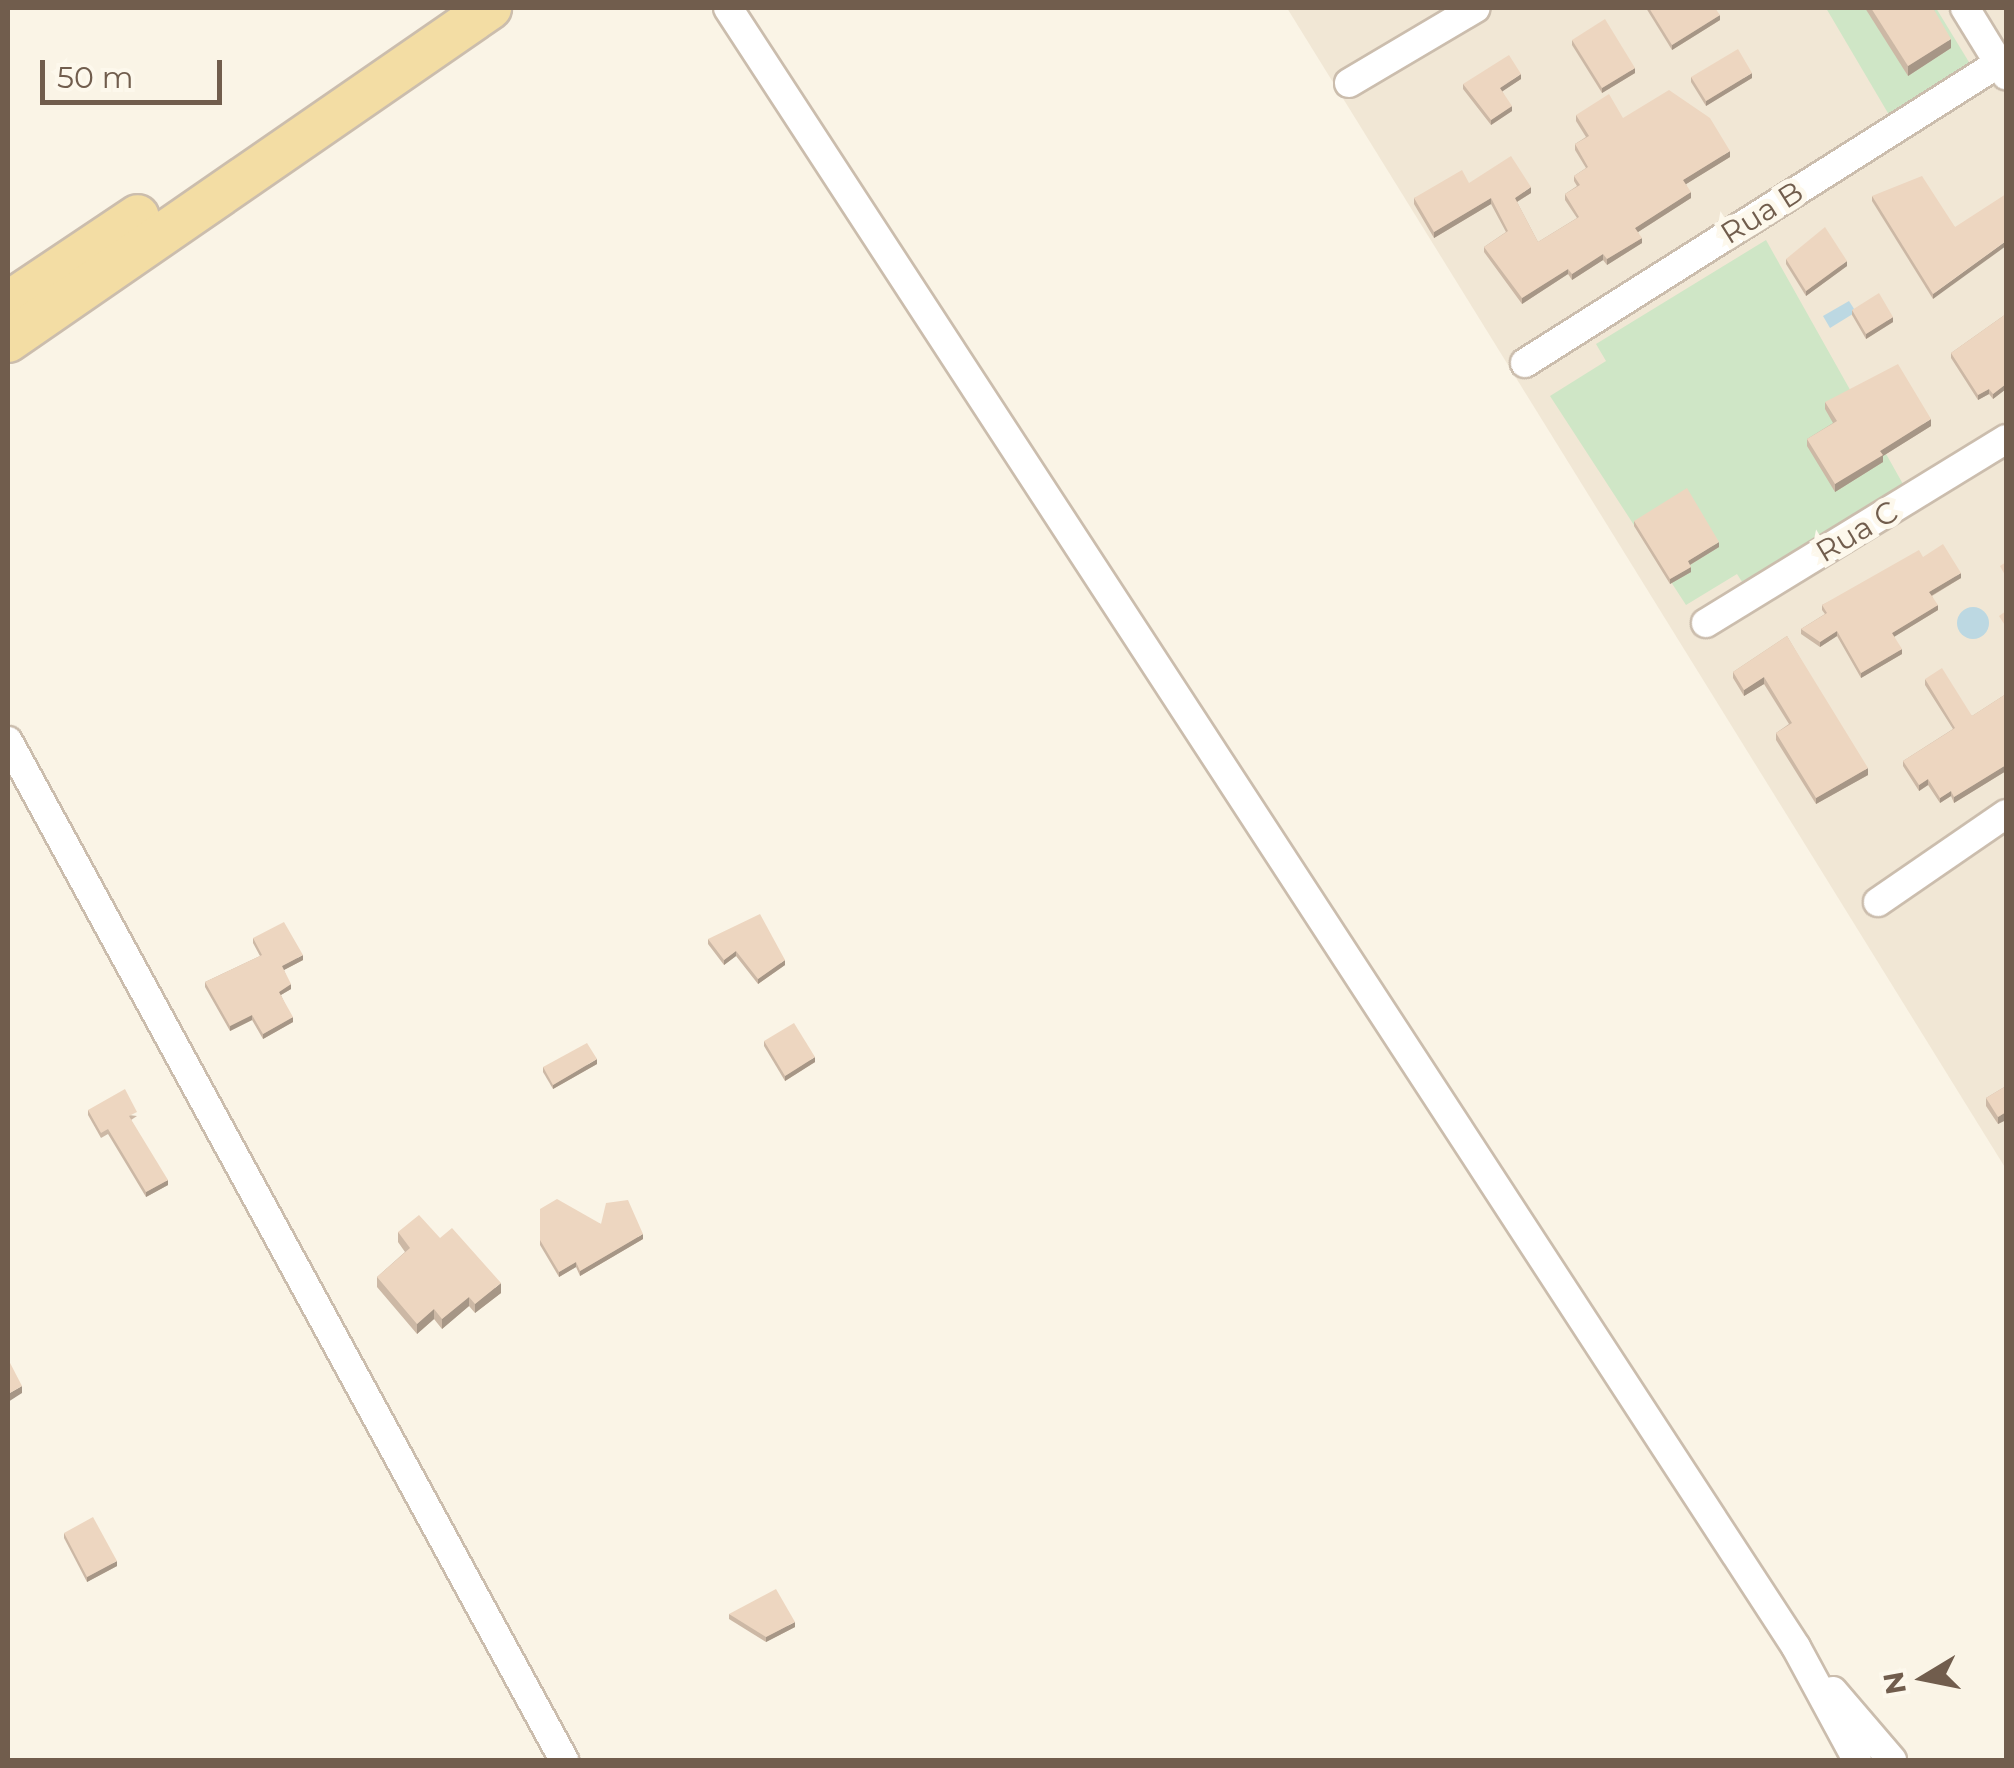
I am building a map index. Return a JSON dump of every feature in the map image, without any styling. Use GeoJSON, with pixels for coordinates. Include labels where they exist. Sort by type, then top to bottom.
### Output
{"type":"FeatureCollection","features":[{"type":"Feature","properties":{"kind":"main road"},"geometry":{"type":"LineString","coordinates":[[8,304],[445,8]]}},
{"type":"Feature","properties":{"kind":"main road"},"geometry":{"type":"LineString","coordinates":[[8,341],[490,8]]}},
{"type":"Feature","properties":{"kind":"street"},"geometry":{"type":"LineString","coordinates":[[728,8],[1796,1648],[1857,1760]]}},
{"type":"Feature","properties":{"kind":"street"},"geometry":{"type":"LineString","coordinates":[[1349,83],[1476,8]]}},
{"type":"Feature","properties":{"kind":"street"},"geometry":{"type":"LineString","coordinates":[[1965,8],[2003,69]]}},
{"type":"Feature","properties":{"kind":"street","name":"Rua B"},"geometry":{"type":"LineString","coordinates":[[1524,363],[2003,69]]}},
{"type":"Feature","properties":{"kind":"street","name":"Rua C"},"geometry":{"type":"LineString","coordinates":[[1706,622],[2006,439]]}},
{"type":"Feature","properties":{"kind":"street"},"geometry":{"type":"LineString","coordinates":[[8,741],[564,1760]]}},
{"type":"Feature","properties":{"kind":"street"},"geometry":{"type":"LineString","coordinates":[[1878,902],[2006,814]]}},
{"type":"Feature","properties":{"kind":"street"},"geometry":{"type":"LineString","coordinates":[[1796,1648],[1892,1760]]}},
{"type":"Feature","properties":{"kind":"shaded area"},"geometry":{"type":"Polygon","coordinates":[[[1287,8],[2006,8],[2006,1169],[1287,8]]]}},
{"type":"Feature","properties":{"kind":"green space"},"geometry":{"type":"Polygon","coordinates":[[[1826,8],[1936,8],[1975,72],[1895,125],[1826,8]]]}},
{"type":"Feature","properties":{"kind":"green space"},"geometry":{"type":"Polygon","coordinates":[[[1766,240],[1908,493],[1748,591],[1737,574],[1686,605],[1550,396],[1606,361],[1596,344],[1766,240]]]}},
{"type":"Feature","properties":{"kind":"water"},"geometry":{"type":"Polygon","coordinates":[[[1849,301],[1856,312],[1830,328],[1823,316],[1849,301]]]}},
{"type":"Feature","properties":{"kind":"water"},"geometry":{"type":"Polygon","coordinates":[[[1973,607],[1984,612],[1989,623],[1984,634],[1973,639],[1962,634],[1957,623],[1962,612],[1973,607]]]}},
{"type":"Feature","properties":{"kind":"building"},"geometry":{"type":"Polygon","coordinates":[[[1649,8],[1715,8],[1720,15],[1672,45],[1649,8]]]}},
{"type":"Feature","properties":{"kind":"building"},"geometry":{"type":"Polygon","coordinates":[[[1871,8],[1933,8],[1951,39],[1908,66],[1871,8]]]}},
{"type":"Feature","properties":{"kind":"building"},"geometry":{"type":"Polygon","coordinates":[[[1605,19],[1635,68],[1602,88],[1572,40],[1605,19]]]}},
{"type":"Feature","properties":{"kind":"building"},"geometry":{"type":"Polygon","coordinates":[[[1738,49],[1752,73],[1706,101],[1691,77],[1738,49]]]}},
{"type":"Feature","properties":{"kind":"building"},"geometry":{"type":"Polygon","coordinates":[[[1509,55],[1521,74],[1500,88],[1512,106],[1491,120],[1463,84],[1509,55]]]}},
{"type":"Feature","properties":{"kind":"building"},"geometry":{"type":"Polygon","coordinates":[[[1669,90],[1710,118],[1730,151],[1683,180],[1691,192],[1635,228],[1642,238],[1607,259],[1603,254],[1572,274],[1568,269],[1522,298],[1484,247],[1508,231],[1491,198],[1434,232],[1414,198],[1462,170],[1469,183],[1511,156],[1531,187],[1515,198],[1538,242],[1579,217],[1565,194],[1580,185],[1574,176],[1588,167],[1575,144],[1589,136],[1576,115],[1609,94],[1623,118],[1669,90]]]}},
{"type":"Feature","properties":{"kind":"building"},"geometry":{"type":"Polygon","coordinates":[[[1922,176],[1955,227],[2006,194],[2006,241],[1933,294],[1872,196],[1922,176]]]}},
{"type":"Feature","properties":{"kind":"building"},"geometry":{"type":"Polygon","coordinates":[[[1825,227],[1847,261],[1806,291],[1786,259],[1825,227]]]}},
{"type":"Feature","properties":{"kind":"building"},"geometry":{"type":"Polygon","coordinates":[[[1879,293],[1893,317],[1866,334],[1852,310],[1879,293]]]}},
{"type":"Feature","properties":{"kind":"building"},"geometry":{"type":"Polygon","coordinates":[[[2006,314],[2006,384],[1993,394],[1989,389],[1978,395],[1951,353],[2006,314]]]}},
{"type":"Feature","properties":{"kind":"building"},"geometry":{"type":"Polygon","coordinates":[[[1898,364],[1931,419],[1835,484],[1807,439],[1837,421],[1825,402],[1898,364]]]}},
{"type":"Feature","properties":{"kind":"building"},"geometry":{"type":"Polygon","coordinates":[[[1687,488],[1719,542],[1688,561],[1691,567],[1670,579],[1634,521],[1687,488]]]}},
{"type":"Feature","properties":{"kind":"building"},"geometry":{"type":"Polygon","coordinates":[[[1943,544],[1961,573],[1929,592],[1938,605],[1892,633],[1902,649],[1861,673],[1837,631],[1820,642],[1801,629],[1827,613],[1822,605],[1919,550],[1923,557],[1943,544]]]}},
{"type":"Feature","properties":{"kind":"building"},"geometry":{"type":"Polygon","coordinates":[[[1787,636],[1868,768],[1816,798],[1776,733],[1792,723],[1764,677],[1744,690],[1733,672],[1787,636]]]}},
{"type":"Feature","properties":{"kind":"building"},"geometry":{"type":"Polygon","coordinates":[[[1942,668],[1972,716],[2006,694],[2006,765],[1954,797],[1951,791],[1940,798],[1928,779],[1919,785],[1903,761],[1955,728],[1925,679],[1942,668]]]}},
{"type":"Feature","properties":{"kind":"building"},"geometry":{"type":"Polygon","coordinates":[[[760,914],[785,960],[758,979],[736,951],[724,960],[708,939],[760,914]]]}},
{"type":"Feature","properties":{"kind":"building"},"geometry":{"type":"Polygon","coordinates":[[[284,922],[303,955],[282,966],[291,984],[279,992],[293,1017],[263,1034],[252,1015],[230,1026],[205,982],[262,955],[253,938],[284,922]]]}},
{"type":"Feature","properties":{"kind":"building"},"geometry":{"type":"Polygon","coordinates":[[[794,1023],[815,1057],[785,1076],[764,1041],[794,1023]]]}},
{"type":"Feature","properties":{"kind":"building"},"geometry":{"type":"Polygon","coordinates":[[[587,1043],[597,1059],[553,1085],[543,1067],[587,1043]]]}},
{"type":"Feature","properties":{"kind":"building"},"geometry":{"type":"Polygon","coordinates":[[[2006,1086],[2006,1112],[1998,1117],[1986,1098],[2006,1086]]]}},
{"type":"Feature","properties":{"kind":"building"},"geometry":{"type":"Polygon","coordinates":[[[125,1089],[137,1112],[129,1116],[168,1180],[146,1192],[108,1129],[101,1133],[88,1110],[125,1089]]]}},
{"type":"Feature","properties":{"kind":"building"},"geometry":{"type":"Polygon","coordinates":[[[557,1199],[601,1224],[606,1203],[628,1200],[643,1234],[580,1271],[576,1262],[559,1272],[540,1240],[540,1209],[557,1199]]]}},
{"type":"Feature","properties":{"kind":"building"},"geometry":{"type":"Polygon","coordinates":[[[419,1215],[440,1238],[452,1228],[501,1283],[475,1304],[469,1297],[442,1319],[434,1309],[417,1324],[377,1277],[410,1248],[398,1232],[419,1215]]]}},
{"type":"Feature","properties":{"kind":"building"},"geometry":{"type":"Polygon","coordinates":[[[8,1359],[22,1386],[8,1394],[8,1359]]]}},
{"type":"Feature","properties":{"kind":"building"},"geometry":{"type":"Polygon","coordinates":[[[93,1517],[117,1561],[87,1577],[64,1533],[93,1517]]]}},
{"type":"Feature","properties":{"kind":"building"},"geometry":{"type":"Polygon","coordinates":[[[776,1589],[795,1622],[766,1637],[729,1614],[776,1589]]]}}]}
